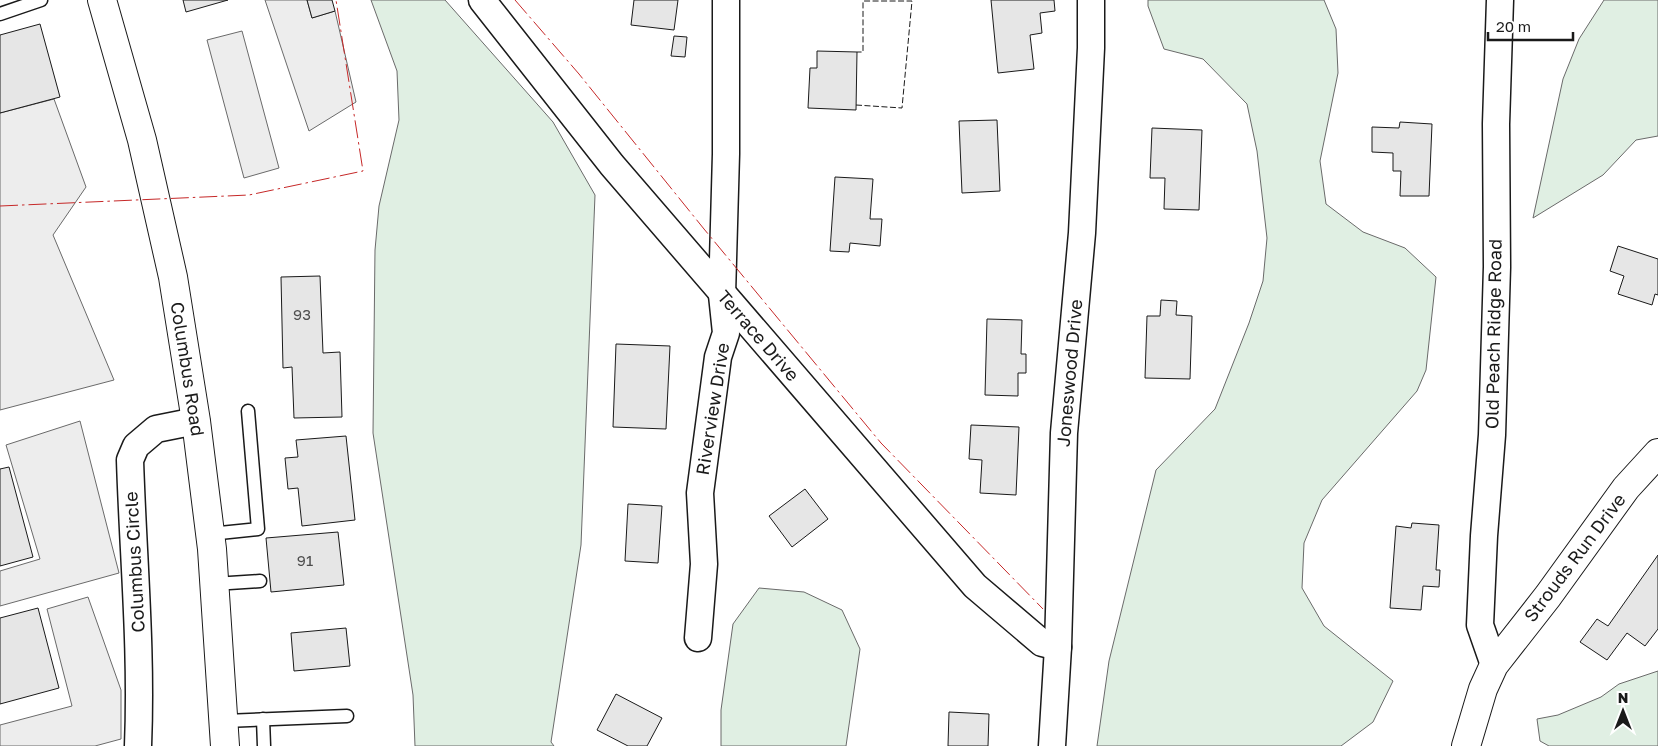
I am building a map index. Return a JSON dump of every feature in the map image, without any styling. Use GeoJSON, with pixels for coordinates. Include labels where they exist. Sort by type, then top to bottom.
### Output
{"type":"FeatureCollection","features":[{"type":"Feature","properties":{"kind":"main road","name":"Columbus Road"},"geometry":{"type":"LineString","coordinates":[[102,0],[144,149],[173,277],[196,421],[210,534],[225,733]]}},
{"type":"Feature","properties":{"kind":"main road","name":"Strouds Run Drive"},"geometry":{"type":"LineString","coordinates":[[1466,746],[1483,689],[1494,665],[1548,596],[1626,488],[1658,453]]}},
{"type":"Feature","properties":{"kind":"street","name":"Terrace Drive"},"geometry":{"type":"LineString","coordinates":[[482,0],[612,165],[974,586],[1042,643],[1058,647]]}},
{"type":"Feature","properties":{"kind":"street","name":"Riverview Drive"},"geometry":{"type":"LineString","coordinates":[[698,638],[704,564],[700,494],[718,357],[726,333],[722,295],[725,223],[726,0]]}},
{"type":"Feature","properties":{"kind":"street","name":"Joneswood Drive"},"geometry":{"type":"LineString","coordinates":[[1052,746],[1058,647],[1064,433],[1082,233],[1091,0]]}},
{"type":"Feature","properties":{"kind":"street","name":"Old Peach Ridge Road"},"geometry":{"type":"LineString","coordinates":[[1494,665],[1480,625],[1492,425],[1497,267],[1496,124],[1500,0]]}},
{"type":"Feature","properties":{"kind":"street","name":"Columbus Circle"},"geometry":{"type":"LineString","coordinates":[[138,746],[140,640],[130,460],[136,446],[156,429],[196,421]]}},
{"type":"Feature","properties":{"kind":"lane"},"geometry":{"type":"LineString","coordinates":[[0,14],[41,0]]}},
{"type":"Feature","properties":{"kind":"lane"},"geometry":{"type":"LineString","coordinates":[[210,534],[258,529],[248,411]]}},
{"type":"Feature","properties":{"kind":"lane"},"geometry":{"type":"LineString","coordinates":[[214,584],[260,581]]}},
{"type":"Feature","properties":{"kind":"lane"},"geometry":{"type":"LineString","coordinates":[[225,733],[263,719],[347,716]]}},
{"type":"Feature","properties":{"kind":"lane"},"geometry":{"type":"LineString","coordinates":[[263,719],[264,746]]}},
{"type":"Feature","properties":{"kind":"green space"},"geometry":{"type":"Polygon","coordinates":[[[371,0],[445,0],[553,122],[595,195],[581,545],[551,742],[554,746],[415,746],[413,695],[373,433],[375,250],[379,206],[399,120],[397,71],[371,0]]]}},
{"type":"Feature","properties":{"kind":"green space"},"geometry":{"type":"Polygon","coordinates":[[[1148,0],[1324,0],[1336,29],[1338,73],[1320,161],[1326,204],[1363,232],[1405,248],[1436,277],[1426,370],[1417,391],[1322,500],[1304,543],[1302,588],[1324,626],[1393,681],[1373,722],[1341,746],[1097,746],[1109,661],[1156,470],[1215,409],[1249,323],[1263,281],[1267,238],[1257,151],[1247,104],[1203,59],[1164,49],[1148,6],[1148,0]]]}},
{"type":"Feature","properties":{"kind":"green space"},"geometry":{"type":"Polygon","coordinates":[[[1604,0],[1658,0],[1658,136],[1636,140],[1603,175],[1533,218],[1563,79],[1579,39],[1604,0]]]}},
{"type":"Feature","properties":{"kind":"green space"},"geometry":{"type":"Polygon","coordinates":[[[759,588],[804,592],[842,610],[860,649],[846,746],[721,746],[721,710],[733,624],[759,588]]]}},
{"type":"Feature","properties":{"kind":"green space"},"geometry":{"type":"Polygon","coordinates":[[[1658,671],[1658,746],[1549,746],[1540,741],[1537,719],[1558,715],[1601,697],[1619,684],[1658,671]]]}},
{"type":"Feature","properties":{"kind":"shaded area"},"geometry":{"type":"Polygon","coordinates":[[[265,0],[307,0],[312,18],[335,11],[356,102],[309,131],[265,0]]]}},
{"type":"Feature","properties":{"kind":"shaded area"},"geometry":{"type":"Polygon","coordinates":[[[242,31],[279,168],[244,178],[207,40],[242,31]]]}},
{"type":"Feature","properties":{"kind":"shaded area"},"geometry":{"type":"Polygon","coordinates":[[[54,99],[86,187],[53,235],[114,380],[0,410],[0,113],[54,99]]]}},
{"type":"Feature","properties":{"kind":"shaded area"},"geometry":{"type":"Polygon","coordinates":[[[80,421],[119,573],[0,606],[0,571],[40,559],[6,445],[80,421]]]}},
{"type":"Feature","properties":{"kind":"shaded area"},"geometry":{"type":"Polygon","coordinates":[[[88,597],[121,690],[121,739],[95,746],[0,746],[0,725],[72,706],[47,609],[88,597]]]}},
{"type":"Feature","properties":{"kind":"building"},"geometry":{"type":"Polygon","coordinates":[[[183,0],[228,0],[186,12],[183,0]]]}},
{"type":"Feature","properties":{"kind":"building"},"geometry":{"type":"Polygon","coordinates":[[[307,0],[332,0],[335,11],[312,18],[307,0]]]}},
{"type":"Feature","properties":{"kind":"building"},"geometry":{"type":"Polygon","coordinates":[[[634,0],[678,0],[674,30],[631,25],[634,0]]]}},
{"type":"Feature","properties":{"kind":"building"},"geometry":{"type":"Polygon","coordinates":[[[991,0],[1054,0],[1055,11],[1040,13],[1042,33],[1030,35],[1034,69],[998,73],[991,0]]]}},
{"type":"Feature","properties":{"kind":"building"},"geometry":{"type":"Polygon","coordinates":[[[40,24],[60,97],[0,113],[0,35],[40,24]]]}},
{"type":"Feature","properties":{"kind":"building"},"geometry":{"type":"Polygon","coordinates":[[[674,36],[687,37],[685,57],[671,56],[674,36]]]}},
{"type":"Feature","properties":{"kind":"building"},"geometry":{"type":"Polygon","coordinates":[[[817,51],[857,52],[856,110],[808,108],[810,68],[817,68],[817,51]]]}},
{"type":"Feature","properties":{"kind":"building"},"geometry":{"type":"Polygon","coordinates":[[[997,120],[1000,191],[962,193],[959,121],[997,120]]]}},
{"type":"Feature","properties":{"kind":"building"},"geometry":{"type":"Polygon","coordinates":[[[1400,122],[1432,124],[1429,196],[1400,196],[1401,171],[1393,171],[1393,153],[1372,152],[1372,127],[1399,128],[1400,122]]]}},
{"type":"Feature","properties":{"kind":"building"},"geometry":{"type":"Polygon","coordinates":[[[1152,128],[1202,130],[1199,210],[1164,209],[1165,178],[1150,178],[1152,128]]]}},
{"type":"Feature","properties":{"kind":"building"},"geometry":{"type":"Polygon","coordinates":[[[835,177],[873,179],[870,219],[882,219],[880,246],[850,243],[849,252],[830,251],[835,177]]]}},
{"type":"Feature","properties":{"kind":"building"},"geometry":{"type":"Polygon","coordinates":[[[1618,246],[1658,259],[1658,295],[1655,294],[1652,305],[1618,294],[1624,276],[1610,271],[1618,246]]]}},
{"type":"Feature","properties":{"kind":"building"},"geometry":{"type":"Polygon","coordinates":[[[320,276],[323,353],[340,352],[342,417],[294,418],[292,367],[283,368],[281,277],[320,276]]]}},
{"type":"Feature","properties":{"kind":"building"},"geometry":{"type":"Polygon","coordinates":[[[1161,300],[1177,301],[1176,315],[1192,316],[1190,379],[1145,378],[1147,316],[1160,316],[1161,300]]]}},
{"type":"Feature","properties":{"kind":"building"},"geometry":{"type":"Polygon","coordinates":[[[987,319],[1022,320],[1021,354],[1026,354],[1026,373],[1018,373],[1018,396],[985,395],[987,319]]]}},
{"type":"Feature","properties":{"kind":"building"},"geometry":{"type":"Polygon","coordinates":[[[616,344],[670,346],[666,429],[613,427],[616,344]]]}},
{"type":"Feature","properties":{"kind":"building"},"geometry":{"type":"Polygon","coordinates":[[[971,425],[1019,427],[1016,495],[980,493],[982,460],[969,459],[971,425]]]}},
{"type":"Feature","properties":{"kind":"building"},"geometry":{"type":"Polygon","coordinates":[[[346,436],[355,520],[302,526],[298,488],[288,489],[285,458],[298,457],[296,440],[346,436]]]}},
{"type":"Feature","properties":{"kind":"building"},"geometry":{"type":"Polygon","coordinates":[[[9,467],[33,557],[0,566],[0,469],[9,467]]]}},
{"type":"Feature","properties":{"kind":"building"},"geometry":{"type":"Polygon","coordinates":[[[805,489],[828,519],[792,547],[769,516],[805,489]]]}},
{"type":"Feature","properties":{"kind":"building"},"geometry":{"type":"Polygon","coordinates":[[[628,504],[662,506],[658,563],[625,561],[628,504]]]}},
{"type":"Feature","properties":{"kind":"building"},"geometry":{"type":"Polygon","coordinates":[[[1412,523],[1439,525],[1436,570],[1440,570],[1439,587],[1423,586],[1421,610],[1390,608],[1396,526],[1411,528],[1412,523]]]}},
{"type":"Feature","properties":{"kind":"building"},"geometry":{"type":"Polygon","coordinates":[[[338,532],[344,585],[271,592],[266,538],[338,532]]]}},
{"type":"Feature","properties":{"kind":"building"},"geometry":{"type":"Polygon","coordinates":[[[1658,555],[1658,629],[1645,646],[1627,633],[1607,660],[1580,642],[1597,619],[1608,626],[1658,555]]]}},
{"type":"Feature","properties":{"kind":"building"},"geometry":{"type":"Polygon","coordinates":[[[38,608],[59,688],[0,704],[0,618],[38,608]]]}},
{"type":"Feature","properties":{"kind":"building"},"geometry":{"type":"Polygon","coordinates":[[[346,628],[350,666],[294,671],[291,633],[346,628]]]}},
{"type":"Feature","properties":{"kind":"building"},"geometry":{"type":"Polygon","coordinates":[[[616,694],[662,718],[647,746],[628,746],[597,730],[616,694]]]}},
{"type":"Feature","properties":{"kind":"building"},"geometry":{"type":"Polygon","coordinates":[[[949,712],[989,714],[988,746],[948,746],[949,712]]]}},
{"type":"Feature","properties":{"kind":"fence"},"geometry":{"type":"LineString","coordinates":[[856,105],[902,108],[912,1],[863,1],[863,52],[857,52]]}},
{"type":"Feature","properties":{"kind":"power"},"geometry":{"type":"LineString","coordinates":[[0,206],[249,195],[363,171],[336,0]]}},
{"type":"Feature","properties":{"kind":"power"},"geometry":{"type":"LineString","coordinates":[[515,0],[579,74],[881,443],[1043,609]]}}]}
